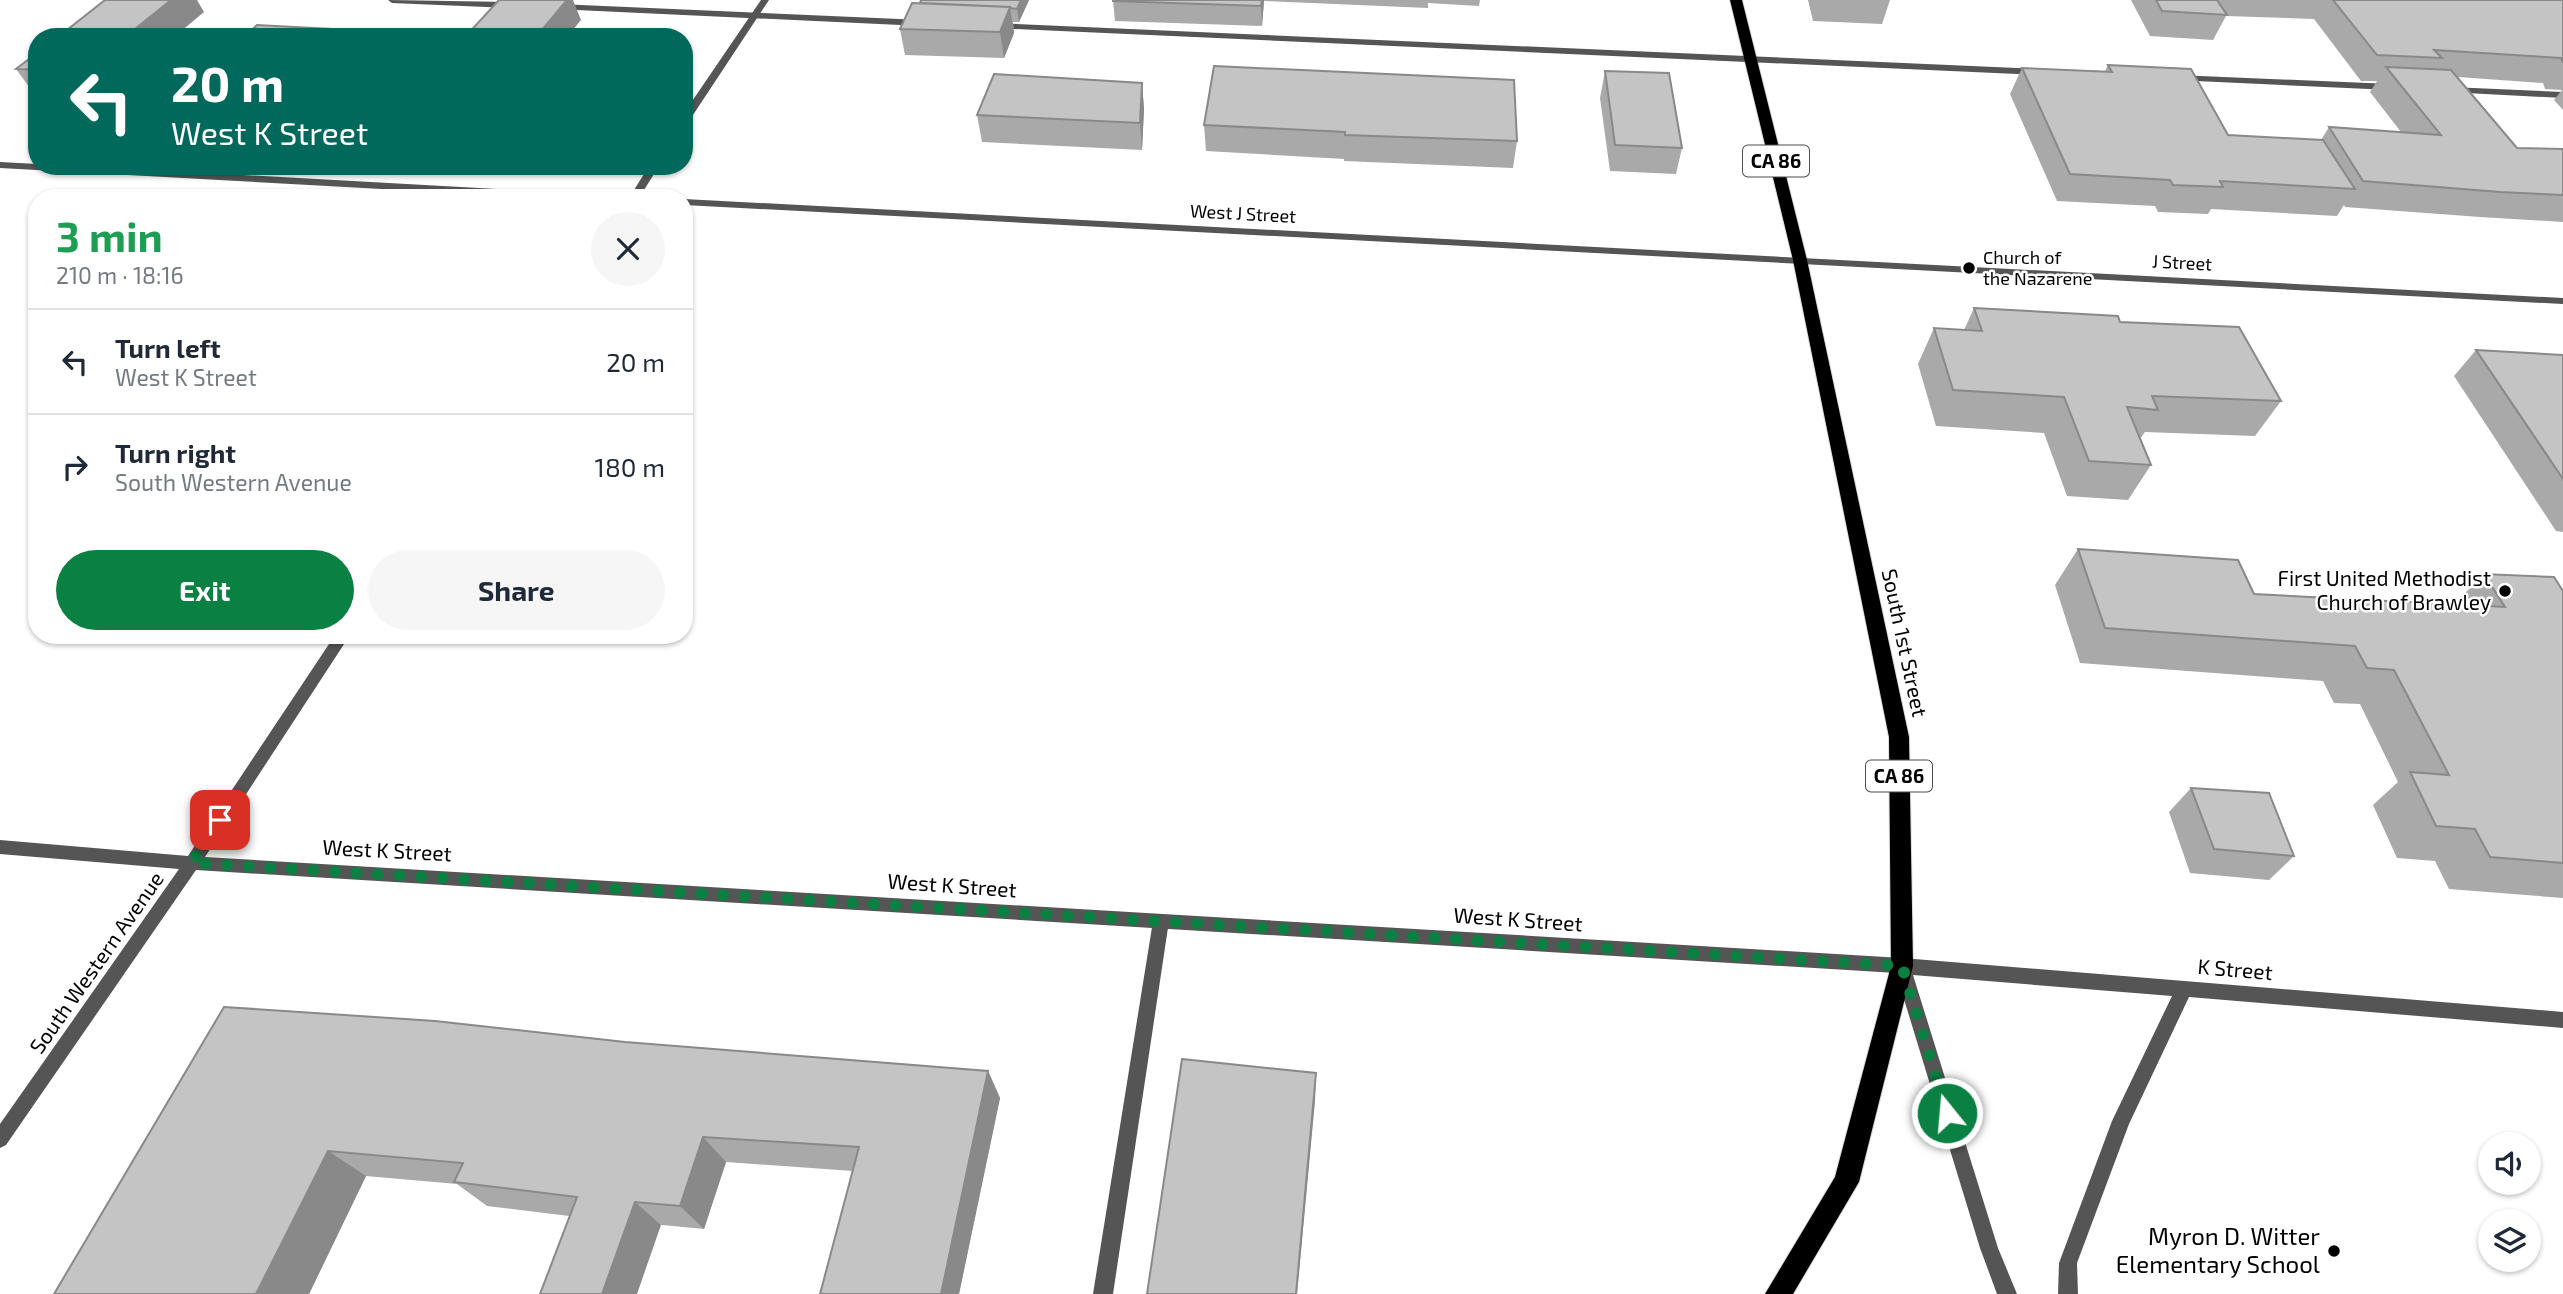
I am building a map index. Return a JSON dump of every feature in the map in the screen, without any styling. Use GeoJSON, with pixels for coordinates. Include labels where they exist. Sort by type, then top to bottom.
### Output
{"type":"FeatureCollection","features":[{"type":"Feature","properties":{"kind":"highway","name":"South 1st Street"},"geometry":{"type":"LineString","coordinates":[[1737,0],[1800,260],[1899,737],[1902,966]]}},
{"type":"Feature","properties":{"kind":"highway","name":"CA 86"},"geometry":{"type":"LineString","coordinates":[[1778,1294],[1846,1182],[1902,966]]}},
{"type":"Feature","properties":{"kind":"street"},"geometry":{"type":"LineString","coordinates":[[392,0],[518,5]]}},
{"type":"Feature","properties":{"kind":"street"},"geometry":{"type":"LineString","coordinates":[[693,108],[765,0]]}},
{"type":"Feature","properties":{"kind":"street"},"geometry":{"type":"LineString","coordinates":[[546,6],[935,24]]}},
{"type":"Feature","properties":{"kind":"street"},"geometry":{"type":"LineString","coordinates":[[990,26],[1752,62],[2049,72]]}},
{"type":"Feature","properties":{"kind":"street"},"geometry":{"type":"LineString","coordinates":[[2160,77],[2396,88]]}},
{"type":"Feature","properties":{"kind":"street"},"geometry":{"type":"LineString","coordinates":[[2438,89],[2563,95]]}},
{"type":"Feature","properties":{"kind":"street"},"geometry":{"type":"LineString","coordinates":[[0,165],[28,167]]}},
{"type":"Feature","properties":{"kind":"street"},"geometry":{"type":"LineString","coordinates":[[184,175],[441,189]]}},
{"type":"Feature","properties":{"kind":"street","name":"West J Street"},"geometry":{"type":"LineString","coordinates":[[693,202],[1800,260]]}},
{"type":"Feature","properties":{"kind":"street","name":"J Street"},"geometry":{"type":"LineString","coordinates":[[1800,260],[2563,301]]}},
{"type":"Feature","properties":{"kind":"street","name":"South Western Avenue"},"geometry":{"type":"LineString","coordinates":[[0,1139],[192,863],[337,644]]}},
{"type":"Feature","properties":{"kind":"street","name":"West K Street"},"geometry":{"type":"LineString","coordinates":[[0,847],[192,863],[1902,966]]}},
{"type":"Feature","properties":{"kind":"street"},"geometry":{"type":"LineString","coordinates":[[1102,1294],[1161,921]]}},
{"type":"Feature","properties":{"kind":"street","name":"K Street"},"geometry":{"type":"LineString","coordinates":[[1902,966],[2563,1020]]}},
{"type":"Feature","properties":{"kind":"street","name":"South 1st Street"},"geometry":{"type":"LineString","coordinates":[[1902,966],[1989,1248],[2007,1294]]}},
{"type":"Feature","properties":{"kind":"street"},"geometry":{"type":"LineString","coordinates":[[2068,1294],[2068,1263],[2121,1121],[2184,989]]}},
{"type":"Feature","properties":{"kind":"building"},"geometry":{"type":"Polygon","coordinates":[[[105,0],[171,0],[136,28],[69,28],[105,0]]]}},
{"type":"Feature","properties":{"kind":"building"},"geometry":{"type":"Polygon","coordinates":[[[499,0],[567,0],[544,28],[473,28],[499,0]]]}},
{"type":"Feature","properties":{"kind":"building"},"geometry":{"type":"Polygon","coordinates":[[[921,0],[1021,0],[1017,9],[920,3],[921,0]]]}},
{"type":"Feature","properties":{"kind":"building"},"geometry":{"type":"Polygon","coordinates":[[[1113,0],[1262,0],[1261,6],[1113,0]]]}},
{"type":"Feature","properties":{"kind":"building"},"geometry":{"type":"Polygon","coordinates":[[[2156,0],[2217,0],[2227,15],[2162,11],[2156,0]]]}},
{"type":"Feature","properties":{"kind":"building"},"geometry":{"type":"Polygon","coordinates":[[[2333,0],[2563,0],[2563,63],[2561,58],[2434,50],[2442,58],[2377,55],[2333,0]]]}},
{"type":"Feature","properties":{"kind":"building"},"geometry":{"type":"Polygon","coordinates":[[[912,3],[1010,7],[1000,32],[900,29],[912,3]]]}},
{"type":"Feature","properties":{"kind":"building"},"geometry":{"type":"Polygon","coordinates":[[[257,25],[314,28],[254,28],[257,25]]]}},
{"type":"Feature","properties":{"kind":"building"},"geometry":{"type":"Polygon","coordinates":[[[28,60],[28,70],[16,69],[28,60]]]}},
{"type":"Feature","properties":{"kind":"building"},"geometry":{"type":"Polygon","coordinates":[[[2108,65],[2191,69],[2228,135],[2323,140],[2355,189],[2220,181],[2223,187],[2173,185],[2170,180],[2070,174],[2022,68],[2112,72],[2108,65]]]}},
{"type":"Feature","properties":{"kind":"building"},"geometry":{"type":"Polygon","coordinates":[[[1214,66],[1514,80],[1517,141],[1345,135],[1345,132],[1204,125],[1214,66]]]}},
{"type":"Feature","properties":{"kind":"building"},"geometry":{"type":"Polygon","coordinates":[[[2386,67],[2451,70],[2517,148],[2563,149],[2563,195],[2363,181],[2329,127],[2441,135],[2386,67]]]}},
{"type":"Feature","properties":{"kind":"building"},"geometry":{"type":"Polygon","coordinates":[[[1605,71],[1669,73],[1682,148],[1615,145],[1605,71]]]}},
{"type":"Feature","properties":{"kind":"building"},"geometry":{"type":"Polygon","coordinates":[[[994,74],[1142,83],[1140,123],[977,115],[994,74]]]}},
{"type":"Feature","properties":{"kind":"building"},"geometry":{"type":"Polygon","coordinates":[[[1974,308],[2118,316],[2120,322],[2239,327],[2281,401],[2152,396],[2158,410],[2127,407],[2151,465],[2089,461],[2064,397],[1953,390],[1934,328],[1982,331],[1974,308]]]}},
{"type":"Feature","properties":{"kind":"building"},"geometry":{"type":"Polygon","coordinates":[[[2476,350],[2563,355],[2563,479],[2476,350]]]}},
{"type":"Feature","properties":{"kind":"building"},"geometry":{"type":"Polygon","coordinates":[[[2078,549],[2238,560],[2254,594],[2505,607],[2484,574],[2554,577],[2563,591],[2563,863],[2490,857],[2475,829],[2436,826],[2410,772],[2449,775],[2394,670],[2367,668],[2355,646],[2105,628],[2078,549]]]}},
{"type":"Feature","properties":{"kind":"building"},"geometry":{"type":"Polygon","coordinates":[[[2191,788],[2269,793],[2294,856],[2214,849],[2191,788]]]}},
{"type":"Feature","properties":{"kind":"building"},"geometry":{"type":"Polygon","coordinates":[[[224,1007],[435,1021],[625,1042],[988,1071],[941,1294],[820,1294],[859,1147],[703,1137],[680,1206],[635,1202],[602,1294],[540,1294],[577,1197],[454,1182],[463,1163],[328,1151],[256,1294],[54,1294],[224,1007]]]}},
{"type":"Feature","properties":{"kind":"building"},"geometry":{"type":"Polygon","coordinates":[[[1182,1059],[1316,1073],[1296,1294],[1147,1294],[1182,1059]]]}},
{"type":"Feature","properties":{"kind":"place","name":"Church of the Nazarene"},"geometry":{"type":"Point","coordinates":[1969,268]}},
{"type":"Feature","properties":{"kind":"place","name":"First United Methodist Church of Brawley"},"geometry":{"type":"Point","coordinates":[2505,591]}},
{"type":"Feature","properties":{"kind":"place","name":"Myron D. Witter Elementary School"},"geometry":{"type":"Point","coordinates":[2334,1251]}},
{"type":"Feature","properties":{"kind":"route"},"geometry":{"type":"LineString","coordinates":[[220,820],[192,863],[1902,966],[1947,1113]]}}]}
